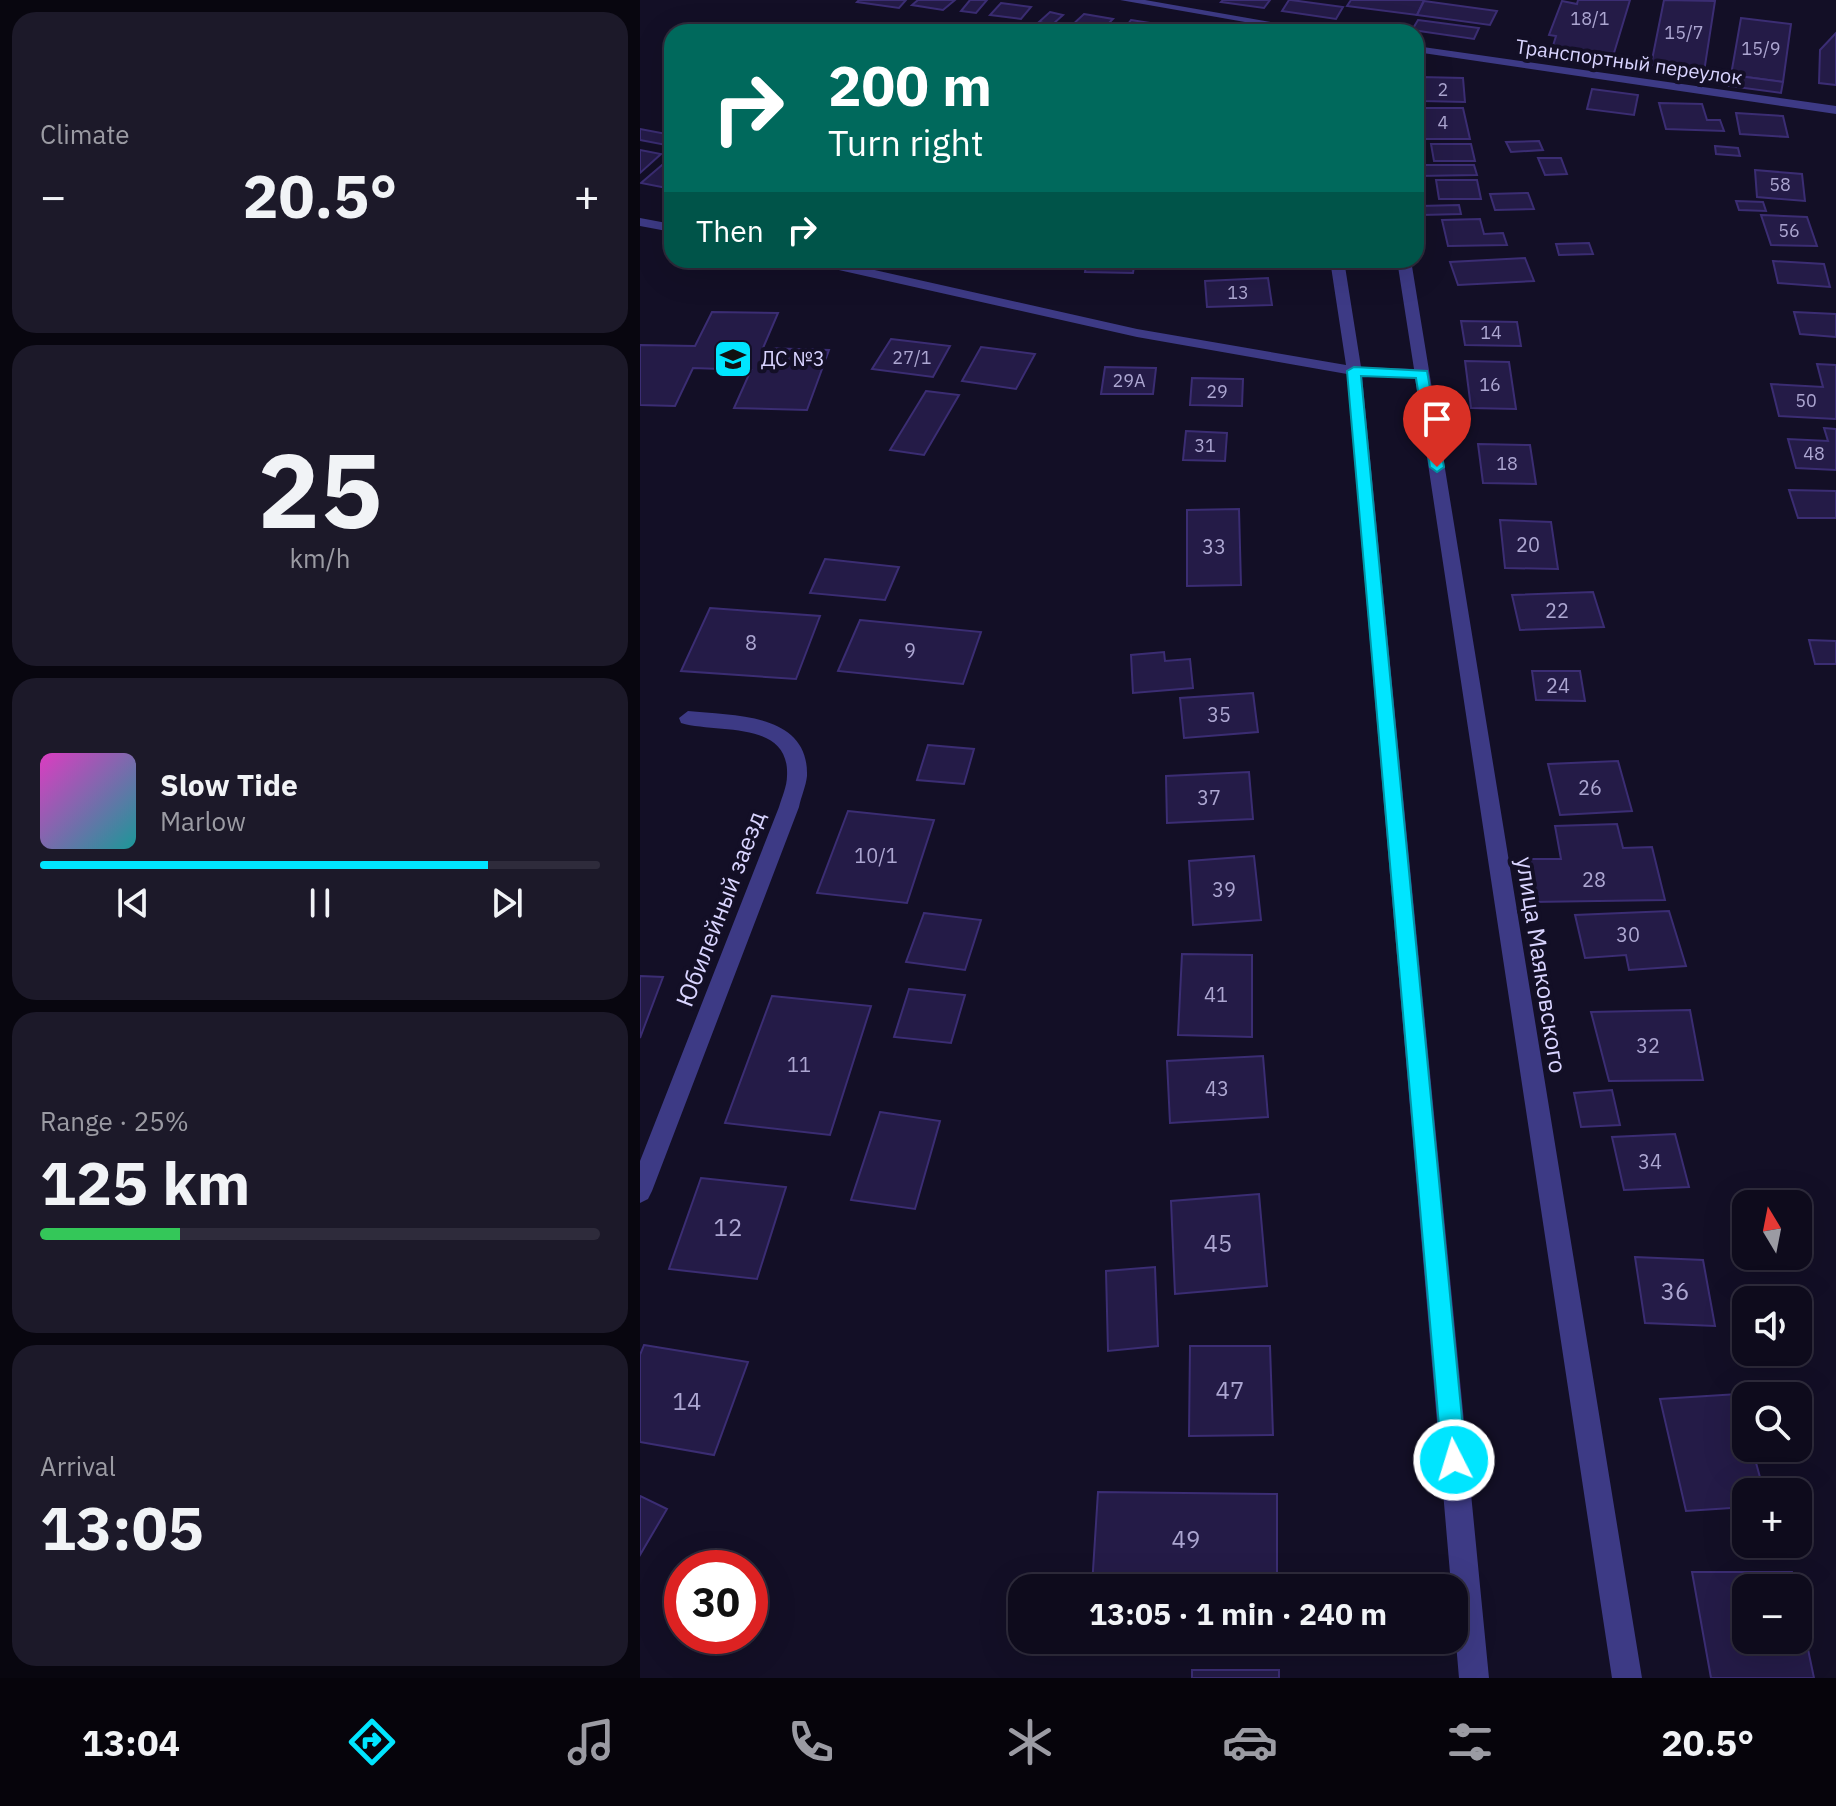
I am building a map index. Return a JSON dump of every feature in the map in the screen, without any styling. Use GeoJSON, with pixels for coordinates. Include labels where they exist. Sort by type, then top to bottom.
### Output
{"type":"FeatureCollection","features":[{"type":"Feature","properties":{"kind":"street"},"geometry":{"type":"LineString","coordinates":[[1125,0],[1272,24]]}},
{"type":"Feature","properties":{"kind":"street","name":"Транспортный переулок"},"geometry":{"type":"LineString","coordinates":[[1424,50],[1836,110]]}},
{"type":"Feature","properties":{"kind":"street"},"geometry":{"type":"LineString","coordinates":[[640,222],[664,226]]}},
{"type":"Feature","properties":{"kind":"street"},"geometry":{"type":"LineString","coordinates":[[848,268],[1137,333],[1354,371],[1422,374]]}},
{"type":"Feature","properties":{"kind":"street"},"geometry":{"type":"LineString","coordinates":[[1338,268],[1354,371],[1474,1678]]}},
{"type":"Feature","properties":{"kind":"street","name":"улица Маяковского"},"geometry":{"type":"LineString","coordinates":[[1405,268],[1627,1678]]}},
{"type":"Feature","properties":{"kind":"street","name":"Юбилейный заезд"},"geometry":{"type":"LineString","coordinates":[[640,1191],[783,822],[797,776],[792,748],[767,727],[688,718]]}},
{"type":"Feature","properties":{"kind":"building"},"geometry":{"type":"Polygon","coordinates":[[[906,0],[899,8],[857,2],[906,0]]]}},
{"type":"Feature","properties":{"kind":"building"},"geometry":{"type":"Polygon","coordinates":[[[918,0],[955,0],[943,10],[912,5],[918,0]]]}},
{"type":"Feature","properties":{"kind":"building"},"geometry":{"type":"Polygon","coordinates":[[[970,0],[987,0],[976,13],[961,11],[970,0]]]}},
{"type":"Feature","properties":{"kind":"building"},"geometry":{"type":"Polygon","coordinates":[[[1270,0],[1264,8],[1221,2],[1270,0]]]}},
{"type":"Feature","properties":{"kind":"building"},"geometry":{"type":"Polygon","coordinates":[[[1289,0],[1343,7],[1336,19],[1282,11],[1289,0]]]}},
{"type":"Feature","properties":{"kind":"building"},"geometry":{"type":"Polygon","coordinates":[[[1351,0],[1424,0],[1417,15],[1347,6],[1351,0]]]}},
{"type":"Feature","properties":{"kind":"building"},"geometry":{"type":"Polygon","coordinates":[[[1578,0],[1630,0],[1614,53],[1552,49],[1556,36],[1549,35],[1562,1],[1577,4],[1578,0]]]}},
{"type":"Feature","properties":{"kind":"building"},"geometry":{"type":"Polygon","coordinates":[[[1664,0],[1715,1],[1704,72],[1651,65],[1664,0]]]}},
{"type":"Feature","properties":{"kind":"building"},"geometry":{"type":"Polygon","coordinates":[[[1424,1],[1497,11],[1490,25],[1417,15],[1424,1]]]}},
{"type":"Feature","properties":{"kind":"building"},"geometry":{"type":"Polygon","coordinates":[[[1001,3],[1031,7],[1021,19],[990,15],[1001,3]]]}},
{"type":"Feature","properties":{"kind":"building"},"geometry":{"type":"Polygon","coordinates":[[[1050,12],[1063,15],[1053,24],[1039,22],[1050,12]]]}},
{"type":"Feature","properties":{"kind":"building"},"geometry":{"type":"Polygon","coordinates":[[[1084,14],[1113,19],[1108,24],[1073,24],[1084,14]]]}},
{"type":"Feature","properties":{"kind":"building"},"geometry":{"type":"Polygon","coordinates":[[[1741,18],[1791,24],[1783,82],[1731,75],[1741,18]]]}},
{"type":"Feature","properties":{"kind":"building"},"geometry":{"type":"Polygon","coordinates":[[[1131,20],[1156,24],[1128,24],[1131,20]]]}},
{"type":"Feature","properties":{"kind":"building"},"geometry":{"type":"Polygon","coordinates":[[[1418,20],[1479,28],[1474,39],[1424,32],[1424,24],[1416,24],[1418,20]]]}},
{"type":"Feature","properties":{"kind":"building"},"geometry":{"type":"Polygon","coordinates":[[[1836,33],[1836,85],[1819,83],[1820,50],[1836,33]]]}},
{"type":"Feature","properties":{"kind":"building"},"geometry":{"type":"Polygon","coordinates":[[[1731,75],[1783,82],[1781,93],[1729,86],[1731,75]]]}},
{"type":"Feature","properties":{"kind":"building"},"geometry":{"type":"Polygon","coordinates":[[[1424,77],[1463,78],[1465,102],[1424,101],[1424,77]]]}},
{"type":"Feature","properties":{"kind":"building"},"geometry":{"type":"Polygon","coordinates":[[[1592,89],[1638,95],[1634,115],[1587,109],[1592,89]]]}},
{"type":"Feature","properties":{"kind":"building"},"geometry":{"type":"Polygon","coordinates":[[[1659,103],[1702,104],[1707,120],[1720,120],[1724,131],[1666,129],[1659,103]]]}},
{"type":"Feature","properties":{"kind":"building"},"geometry":{"type":"Polygon","coordinates":[[[1424,108],[1463,108],[1470,139],[1424,139],[1424,108]]]}},
{"type":"Feature","properties":{"kind":"building"},"geometry":{"type":"Polygon","coordinates":[[[1736,113],[1783,116],[1788,137],[1740,134],[1736,113]]]}},
{"type":"Feature","properties":{"kind":"building"},"geometry":{"type":"Polygon","coordinates":[[[640,129],[664,134],[664,145],[640,140],[640,129]]]}},
{"type":"Feature","properties":{"kind":"building"},"geometry":{"type":"Polygon","coordinates":[[[1539,141],[1543,150],[1511,152],[1506,142],[1539,141]]]}},
{"type":"Feature","properties":{"kind":"building"},"geometry":{"type":"Polygon","coordinates":[[[1431,144],[1471,144],[1475,161],[1434,161],[1431,144]]]}},
{"type":"Feature","properties":{"kind":"building"},"geometry":{"type":"Polygon","coordinates":[[[1715,146],[1738,148],[1740,156],[1716,154],[1715,146]]]}},
{"type":"Feature","properties":{"kind":"building"},"geometry":{"type":"Polygon","coordinates":[[[640,150],[661,154],[640,173],[640,150]]]}},
{"type":"Feature","properties":{"kind":"building"},"geometry":{"type":"Polygon","coordinates":[[[1538,158],[1561,158],[1567,174],[1545,175],[1538,158]]]}},
{"type":"Feature","properties":{"kind":"building"},"geometry":{"type":"Polygon","coordinates":[[[662,165],[664,165],[664,187],[641,183],[662,165]]]}},
{"type":"Feature","properties":{"kind":"building"},"geometry":{"type":"Polygon","coordinates":[[[1424,165],[1474,165],[1477,175],[1424,176],[1424,165]]]}},
{"type":"Feature","properties":{"kind":"building"},"geometry":{"type":"Polygon","coordinates":[[[1755,170],[1802,174],[1805,201],[1757,197],[1755,170]]]}},
{"type":"Feature","properties":{"kind":"building"},"geometry":{"type":"Polygon","coordinates":[[[1436,180],[1477,180],[1481,199],[1439,199],[1436,180]]]}},
{"type":"Feature","properties":{"kind":"building"},"geometry":{"type":"Polygon","coordinates":[[[1528,193],[1534,209],[1495,210],[1490,194],[1528,193]]]}},
{"type":"Feature","properties":{"kind":"building"},"geometry":{"type":"Polygon","coordinates":[[[1736,201],[1763,202],[1766,211],[1739,210],[1736,201]]]}},
{"type":"Feature","properties":{"kind":"building"},"geometry":{"type":"Polygon","coordinates":[[[1459,205],[1461,214],[1424,215],[1424,206],[1459,205]]]}},
{"type":"Feature","properties":{"kind":"building"},"geometry":{"type":"Polygon","coordinates":[[[1761,215],[1807,217],[1817,246],[1771,245],[1761,215]]]}},
{"type":"Feature","properties":{"kind":"building"},"geometry":{"type":"Polygon","coordinates":[[[1480,219],[1484,234],[1503,233],[1507,245],[1448,246],[1442,220],[1480,219]]]}},
{"type":"Feature","properties":{"kind":"building"},"geometry":{"type":"Polygon","coordinates":[[[1589,243],[1593,254],[1559,255],[1556,244],[1589,243]]]}},
{"type":"Feature","properties":{"kind":"building"},"geometry":{"type":"Polygon","coordinates":[[[1525,258],[1534,281],[1458,285],[1450,262],[1525,258]]]}},
{"type":"Feature","properties":{"kind":"building"},"geometry":{"type":"Polygon","coordinates":[[[1773,261],[1824,264],[1830,287],[1778,283],[1773,261]]]}},
{"type":"Feature","properties":{"kind":"building"},"geometry":{"type":"Polygon","coordinates":[[[1086,268],[1134,268],[1133,273],[1085,272],[1086,268]]]}},
{"type":"Feature","properties":{"kind":"building"},"geometry":{"type":"Polygon","coordinates":[[[1268,278],[1272,305],[1207,307],[1205,281],[1268,278]]]}},
{"type":"Feature","properties":{"kind":"building","name":"ДС №3"},"geometry":{"type":"Polygon","coordinates":[[[712,312],[778,313],[763,348],[829,350],[807,410],[734,408],[751,370],[693,368],[675,406],[640,405],[640,345],[695,346],[712,312]]]}},
{"type":"Feature","properties":{"kind":"building"},"geometry":{"type":"Polygon","coordinates":[[[1794,312],[1836,314],[1836,337],[1800,334],[1794,312]]]}},
{"type":"Feature","properties":{"kind":"building"},"geometry":{"type":"Polygon","coordinates":[[[1461,321],[1517,322],[1521,346],[1465,345],[1461,321]]]}},
{"type":"Feature","properties":{"kind":"building"},"geometry":{"type":"Polygon","coordinates":[[[891,339],[950,346],[933,377],[872,369],[891,339]]]}},
{"type":"Feature","properties":{"kind":"building"},"geometry":{"type":"Polygon","coordinates":[[[981,347],[1035,354],[1016,389],[962,381],[981,347]]]}},
{"type":"Feature","properties":{"kind":"building"},"geometry":{"type":"Polygon","coordinates":[[[1465,361],[1509,362],[1516,409],[1471,408],[1465,361]]]}},
{"type":"Feature","properties":{"kind":"building"},"geometry":{"type":"Polygon","coordinates":[[[1817,364],[1836,365],[1836,419],[1779,416],[1771,384],[1823,387],[1817,364]]]}},
{"type":"Feature","properties":{"kind":"building"},"geometry":{"type":"Polygon","coordinates":[[[1105,367],[1156,368],[1153,394],[1101,394],[1105,367]]]}},
{"type":"Feature","properties":{"kind":"building"},"geometry":{"type":"Polygon","coordinates":[[[1192,378],[1243,379],[1242,406],[1190,405],[1192,378]]]}},
{"type":"Feature","properties":{"kind":"building"},"geometry":{"type":"Polygon","coordinates":[[[926,391],[959,395],[924,455],[890,450],[926,391]]]}},
{"type":"Feature","properties":{"kind":"building"},"geometry":{"type":"Polygon","coordinates":[[[1824,428],[1836,429],[1836,470],[1796,468],[1788,439],[1828,441],[1824,428]]]}},
{"type":"Feature","properties":{"kind":"building"},"geometry":{"type":"Polygon","coordinates":[[[1186,431],[1227,433],[1225,461],[1183,460],[1186,431]]]}},
{"type":"Feature","properties":{"kind":"building"},"geometry":{"type":"Polygon","coordinates":[[[1478,444],[1530,445],[1536,484],[1483,483],[1478,444]]]}},
{"type":"Feature","properties":{"kind":"building"},"geometry":{"type":"Polygon","coordinates":[[[1789,490],[1836,491],[1836,518],[1798,518],[1789,490]]]}},
{"type":"Feature","properties":{"kind":"building"},"geometry":{"type":"Polygon","coordinates":[[[1239,509],[1241,585],[1187,586],[1187,510],[1239,509]]]}},
{"type":"Feature","properties":{"kind":"building"},"geometry":{"type":"Polygon","coordinates":[[[1500,520],[1551,522],[1558,569],[1505,568],[1500,520]]]}},
{"type":"Feature","properties":{"kind":"building"},"geometry":{"type":"Polygon","coordinates":[[[825,559],[899,567],[885,600],[810,593],[825,559]]]}},
{"type":"Feature","properties":{"kind":"building"},"geometry":{"type":"Polygon","coordinates":[[[1593,592],[1604,627],[1520,630],[1512,595],[1593,592]]]}},
{"type":"Feature","properties":{"kind":"building"},"geometry":{"type":"Polygon","coordinates":[[[710,608],[820,616],[796,679],[681,671],[710,608]]]}},
{"type":"Feature","properties":{"kind":"building"},"geometry":{"type":"Polygon","coordinates":[[[860,620],[981,632],[963,684],[838,671],[860,620]]]}},
{"type":"Feature","properties":{"kind":"building"},"geometry":{"type":"Polygon","coordinates":[[[1809,640],[1836,641],[1836,664],[1815,664],[1809,640]]]}},
{"type":"Feature","properties":{"kind":"building"},"geometry":{"type":"Polygon","coordinates":[[[1164,652],[1165,661],[1190,659],[1193,688],[1133,693],[1131,655],[1164,652]]]}},
{"type":"Feature","properties":{"kind":"building"},"geometry":{"type":"Polygon","coordinates":[[[1532,671],[1580,671],[1585,701],[1536,700],[1532,671]]]}},
{"type":"Feature","properties":{"kind":"building"},"geometry":{"type":"Polygon","coordinates":[[[1253,693],[1258,732],[1184,738],[1180,698],[1253,693]]]}},
{"type":"Feature","properties":{"kind":"building"},"geometry":{"type":"Polygon","coordinates":[[[928,745],[974,749],[964,784],[917,780],[928,745]]]}},
{"type":"Feature","properties":{"kind":"building"},"geometry":{"type":"Polygon","coordinates":[[[1618,761],[1632,811],[1560,815],[1548,764],[1618,761]]]}},
{"type":"Feature","properties":{"kind":"building"},"geometry":{"type":"Polygon","coordinates":[[[1249,772],[1253,819],[1167,823],[1166,776],[1249,772]]]}},
{"type":"Feature","properties":{"kind":"building"},"geometry":{"type":"Polygon","coordinates":[[[848,811],[934,820],[907,903],[817,893],[848,811]]]}},
{"type":"Feature","properties":{"kind":"building"},"geometry":{"type":"Polygon","coordinates":[[[1617,824],[1623,848],[1652,847],[1665,900],[1532,902],[1525,859],[1561,859],[1555,826],[1617,824]]]}},
{"type":"Feature","properties":{"kind":"building"},"geometry":{"type":"Polygon","coordinates":[[[1254,856],[1261,920],[1193,925],[1189,861],[1254,856]]]}},
{"type":"Feature","properties":{"kind":"building"},"geometry":{"type":"Polygon","coordinates":[[[1669,911],[1686,966],[1629,970],[1626,955],[1585,958],[1575,915],[1669,911]]]}},
{"type":"Feature","properties":{"kind":"building"},"geometry":{"type":"Polygon","coordinates":[[[924,913],[981,920],[965,970],[906,962],[924,913]]]}},
{"type":"Feature","properties":{"kind":"building"},"geometry":{"type":"Polygon","coordinates":[[[1182,954],[1252,955],[1252,1037],[1178,1035],[1182,954]]]}},
{"type":"Feature","properties":{"kind":"building"},"geometry":{"type":"Polygon","coordinates":[[[640,976],[663,977],[640,1038],[640,976]]]}},
{"type":"Feature","properties":{"kind":"building"},"geometry":{"type":"Polygon","coordinates":[[[909,989],[965,995],[951,1043],[894,1037],[909,989]]]}},
{"type":"Feature","properties":{"kind":"building"},"geometry":{"type":"Polygon","coordinates":[[[772,996],[871,1006],[830,1135],[725,1123],[772,996]]]}},
{"type":"Feature","properties":{"kind":"building"},"geometry":{"type":"Polygon","coordinates":[[[1690,1010],[1703,1080],[1609,1081],[1591,1012],[1690,1010]]]}},
{"type":"Feature","properties":{"kind":"building"},"geometry":{"type":"Polygon","coordinates":[[[1263,1056],[1268,1117],[1170,1123],[1167,1061],[1263,1056]]]}},
{"type":"Feature","properties":{"kind":"building"},"geometry":{"type":"Polygon","coordinates":[[[1612,1090],[1620,1125],[1581,1127],[1574,1093],[1612,1090]]]}},
{"type":"Feature","properties":{"kind":"building"},"geometry":{"type":"Polygon","coordinates":[[[880,1112],[940,1121],[915,1209],[851,1200],[880,1112]]]}},
{"type":"Feature","properties":{"kind":"building"},"geometry":{"type":"Polygon","coordinates":[[[1675,1134],[1689,1187],[1624,1190],[1612,1137],[1675,1134]]]}},
{"type":"Feature","properties":{"kind":"building"},"geometry":{"type":"Polygon","coordinates":[[[701,1178],[786,1187],[757,1279],[669,1269],[701,1178]]]}},
{"type":"Feature","properties":{"kind":"building"},"geometry":{"type":"Polygon","coordinates":[[[1259,1194],[1267,1286],[1175,1294],[1171,1201],[1259,1194]]]}},
{"type":"Feature","properties":{"kind":"building"},"geometry":{"type":"Polygon","coordinates":[[[1635,1257],[1703,1260],[1715,1326],[1645,1323],[1635,1257]]]}},
{"type":"Feature","properties":{"kind":"building"},"geometry":{"type":"Polygon","coordinates":[[[1155,1267],[1158,1346],[1108,1351],[1106,1271],[1155,1267]]]}},
{"type":"Feature","properties":{"kind":"building"},"geometry":{"type":"Polygon","coordinates":[[[644,1345],[748,1362],[714,1455],[640,1442],[640,1355],[644,1345]]]}},
{"type":"Feature","properties":{"kind":"building"},"geometry":{"type":"Polygon","coordinates":[[[1190,1346],[1270,1346],[1273,1435],[1189,1436],[1190,1346]]]}},
{"type":"Feature","properties":{"kind":"building"},"geometry":{"type":"Polygon","coordinates":[[[1732,1394],[1732,1462],[1756,1462],[1760,1478],[1732,1478],[1732,1508],[1686,1511],[1660,1399],[1732,1394]]]}},
{"type":"Feature","properties":{"kind":"building"},"geometry":{"type":"Polygon","coordinates":[[[1098,1492],[1277,1494],[1277,1574],[1093,1574],[1098,1492]]]}},
{"type":"Feature","properties":{"kind":"building"},"geometry":{"type":"Polygon","coordinates":[[[640,1496],[667,1509],[640,1555],[640,1496]]]}},
{"type":"Feature","properties":{"kind":"building"},"geometry":{"type":"Polygon","coordinates":[[[1692,1572],[1792,1572],[1732,1574],[1732,1654],[1809,1654],[1814,1678],[1711,1678],[1692,1572]]]}},
{"type":"Feature","properties":{"kind":"building"},"geometry":{"type":"Polygon","coordinates":[[[1192,1670],[1279,1670],[1279,1678],[1192,1678],[1192,1670]]]}},
{"type":"Feature","properties":{"kind":"place","name":"ДС №3"},"geometry":{"type":"Point","coordinates":[733,359]}},
{"type":"Feature","properties":{"kind":"route"},"geometry":{"type":"LineString","coordinates":[[1437,467],[1422,374],[1354,371],[1454,1460]]}}]}
